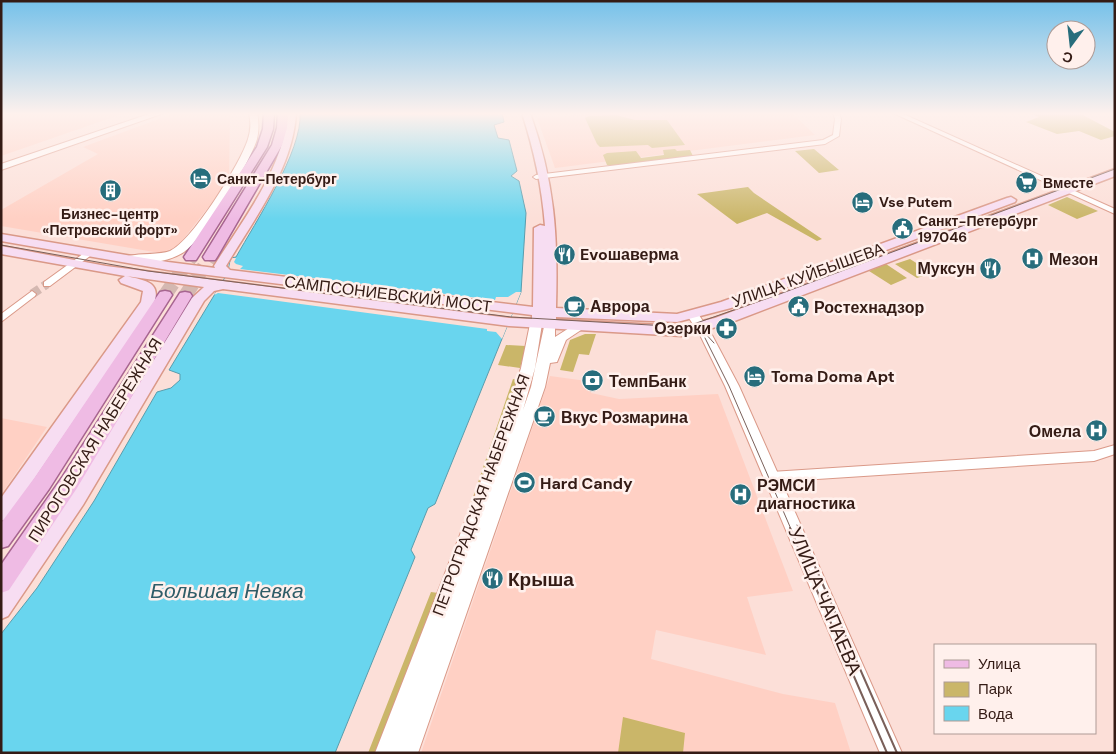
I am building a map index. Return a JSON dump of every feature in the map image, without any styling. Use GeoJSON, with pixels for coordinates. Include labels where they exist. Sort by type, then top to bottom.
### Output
{"type":"FeatureCollection","features":[{"type":"Feature","properties":{"kind":"main road"},"geometry":{"type":"LineString","coordinates":[[191,257],[261,148]]}},
{"type":"Feature","properties":{"kind":"main road"},"geometry":{"type":"LineString","coordinates":[[210,257],[275,148]]}},
{"type":"Feature","properties":{"kind":"main road"},"geometry":{"type":"LineString","coordinates":[[224,280],[220,266],[287,148]]}},
{"type":"Feature","properties":{"kind":"main road","name":"ПЕТРОГРАДСКАЯ НАБЕРЕЖНАЯ"},"geometry":{"type":"LineString","coordinates":[[531,148],[549,209],[551,255],[543,318]]}},
{"type":"Feature","properties":{"kind":"main road","name":"ПЕТРОГРАДСКАЯ НАБЕРЕЖНАЯ"},"geometry":{"type":"LineString","coordinates":[[534,148],[540,177]]}},
{"type":"Feature","properties":{"kind":"main road","name":"УЛИЦА КУЙБЫШЕВА"},"geometry":{"type":"LineString","coordinates":[[543,318],[667,319],[693,315],[1115,162]]}},
{"type":"Feature","properties":{"kind":"main road","name":"УЛИЦА КУЙБЫШЕВА"},"geometry":{"type":"LineString","coordinates":[[543,318],[581,326],[675,331],[701,327],[1115,172]]}},
{"type":"Feature","properties":{"kind":"main road"},"geometry":{"type":"LineString","coordinates":[[1,237],[224,280]]}},
{"type":"Feature","properties":{"kind":"main road"},"geometry":{"type":"LineString","coordinates":[[1,250],[106,270],[224,280]]}},
{"type":"Feature","properties":{"kind":"main road"},"geometry":{"type":"LineString","coordinates":[[1,513],[147,303],[150,295],[149,289],[143,285],[123,280],[106,270]]}},
{"type":"Feature","properties":{"kind":"main road"},"geometry":{"type":"LineString","coordinates":[[1,609],[77,500],[199,298],[210,288],[224,280]]}},
{"type":"Feature","properties":{"kind":"main road","name":"САМПСОНИЕВСКИЙ МОСТ"},"geometry":{"type":"LineString","coordinates":[[224,280],[511,316],[543,318]]}},
{"type":"Feature","properties":{"kind":"main road","name":"ПИРОГОВСКАЯ НАБЕРЕЖНАЯ"},"geometry":{"type":"LineString","coordinates":[[1,539],[42,483],[166,295]]}},
{"type":"Feature","properties":{"kind":"main road","name":"ПИРОГОВСКАЯ НАБЕРЕЖНАЯ"},"geometry":{"type":"LineString","coordinates":[[1,583],[70,482],[186,296]]}},
{"type":"Feature","properties":{"kind":"street"},"geometry":{"type":"LineString","coordinates":[[1,169],[58,148]]}},
{"type":"Feature","properties":{"kind":"street"},"geometry":{"type":"LineString","coordinates":[[125,260],[163,257],[178,251],[188,243],[234,178],[249,148]]}},
{"type":"Feature","properties":{"kind":"street"},"geometry":{"type":"LineString","coordinates":[[540,177],[775,148]]}},
{"type":"Feature","properties":{"kind":"street"},"geometry":{"type":"LineString","coordinates":[[974,148],[1115,212]]}},
{"type":"Feature","properties":{"kind":"street"},"geometry":{"type":"LineString","coordinates":[[47,284],[90,253]]}},
{"type":"Feature","properties":{"kind":"street"},"geometry":{"type":"LineString","coordinates":[[1,319],[32,294]]}},
{"type":"Feature","properties":{"kind":"street","name":"УЛИЦА ЧАПАЕВА"},"geometry":{"type":"LineString","coordinates":[[693,315],[732,386],[891,753]]}},
{"type":"Feature","properties":{"kind":"street","name":"ПЕТРОГРАДСКАЯ НАБЕРЕЖНАЯ"},"geometry":{"type":"LineString","coordinates":[[407,753],[538,386],[544,363],[543,318]]}},
{"type":"Feature","properties":{"kind":"street","name":"ПЕТРОГРАДСКАЯ НАБЕРЕЖНАЯ"},"geometry":{"type":"LineString","coordinates":[[386,753],[505,437],[543,318]]}},
{"type":"Feature","properties":{"kind":"street"},"geometry":{"type":"LineString","coordinates":[[544,363],[552,359],[561,337],[581,326]]}},
{"type":"Feature","properties":{"kind":"street"},"geometry":{"type":"LineString","coordinates":[[771,477],[1094,456],[1115,449]]}},
{"type":"Feature","properties":{"kind":"shaded area"},"geometry":{"type":"Polygon","coordinates":[[[1,148],[24,148],[1,156],[1,148]]]}},
{"type":"Feature","properties":{"kind":"shaded area"},"geometry":{"type":"Polygon","coordinates":[[[86,148],[229,148],[229,181],[177,247],[160,253],[1,226],[1,210],[98,154],[86,148]]]}},
{"type":"Feature","properties":{"kind":"shaded area"},"geometry":{"type":"Polygon","coordinates":[[[548,148],[711,148],[555,168],[548,148]]]}},
{"type":"Feature","properties":{"kind":"shaded area"},"geometry":{"type":"Polygon","coordinates":[[[550,376],[594,382],[591,393],[619,399],[718,394],[793,591],[747,597],[766,655],[656,630],[651,659],[783,694],[835,703],[851,753],[421,753],[550,376]]]}},
{"type":"Feature","properties":{"kind":"shaded area"},"geometry":{"type":"Polygon","coordinates":[[[1,418],[47,427],[1,495],[1,418]]]}},
{"type":"Feature","properties":{"kind":"green space"},"geometry":{"type":"Polygon","coordinates":[[[675,149],[677,151],[690,150],[693,156],[611,166],[607,165],[603,155],[607,153],[636,151],[641,158],[664,155],[663,150],[675,149]]]}},
{"type":"Feature","properties":{"kind":"green space"},"geometry":{"type":"Polygon","coordinates":[[[814,149],[839,170],[819,173],[795,151],[814,149]]]}},
{"type":"Feature","properties":{"kind":"green space"},"geometry":{"type":"Polygon","coordinates":[[[748,187],[822,239],[817,241],[767,213],[737,224],[697,194],[748,187]]]}},
{"type":"Feature","properties":{"kind":"green space"},"geometry":{"type":"Polygon","coordinates":[[[1067,197],[1098,211],[1077,219],[1048,205],[1067,197]]]}},
{"type":"Feature","properties":{"kind":"green space"},"geometry":{"type":"Polygon","coordinates":[[[910,259],[932,273],[917,278],[895,264],[910,259]]]}},
{"type":"Feature","properties":{"kind":"green space"},"geometry":{"type":"Polygon","coordinates":[[[886,264],[907,278],[891,285],[869,271],[886,264]]]}},
{"type":"Feature","properties":{"kind":"green space"},"geometry":{"type":"Polygon","coordinates":[[[585,334],[596,334],[589,355],[579,354],[573,372],[560,370],[570,340],[585,334]]]}},
{"type":"Feature","properties":{"kind":"green space"},"geometry":{"type":"Polygon","coordinates":[[[506,345],[526,346],[520,368],[498,365],[506,345]]]}},
{"type":"Feature","properties":{"kind":"green space"},"geometry":{"type":"Polygon","coordinates":[[[513,379],[517,380],[476,501],[471,503],[513,379]]]}},
{"type":"Feature","properties":{"kind":"green space"},"geometry":{"type":"Polygon","coordinates":[[[431,592],[438,593],[376,753],[368,753],[431,592]]]}},
{"type":"Feature","properties":{"kind":"green space"},"geometry":{"type":"Polygon","coordinates":[[[623,717],[685,733],[683,753],[618,753],[623,717]]]}},
{"type":"Feature","properties":{"kind":"water","name":"Большая Невка"},"geometry":{"type":"Polygon","coordinates":[[[293,148],[511,148],[517,171],[511,176],[519,181],[526,213],[521,292],[435,504],[428,508],[411,550],[415,557],[335,753],[1,753],[1,634],[37,588],[94,501],[157,392],[171,388],[180,380],[180,374],[169,370],[227,274],[231,258],[236,257],[286,166],[293,148]]]}},
{"type":"Feature","properties":{"kind":"pier"},"geometry":{"type":"Polygon","coordinates":[[[231,258],[236,258],[234,262],[243,266],[240,269],[495,300],[496,297],[508,297],[516,292],[521,292],[502,339],[496,332],[487,331],[487,329],[218,293],[214,295],[228,274],[231,258]]]}},
{"type":"Feature","properties":{"kind":"tunnel"},"geometry":{"type":"LineString","coordinates":[[165,295],[191,257]]}},
{"type":"Feature","properties":{"kind":"tunnel"},"geometry":{"type":"LineString","coordinates":[[185,296],[210,257]]}},
{"type":"Feature","properties":{"kind":"tunnel"},"geometry":{"type":"LineString","coordinates":[[32,294],[47,284]]}},
{"type":"Feature","properties":{"kind":"tram line"},"geometry":{"type":"LineString","coordinates":[[1,245],[148,271],[511,317],[685,327],[777,295],[1115,169]]}},
{"type":"Feature","properties":{"kind":"tram line"},"geometry":{"type":"LineString","coordinates":[[690,326],[704,332],[714,343]]}},
{"type":"Feature","properties":{"kind":"tram line"},"geometry":{"type":"LineString","coordinates":[[705,338],[729,386],[791,529]]}},
{"type":"Feature","properties":{"kind":"tram line"},"geometry":{"type":"LineString","coordinates":[[797,525],[799,529]]}},
{"type":"Feature","properties":{"kind":"tram line"},"geometry":{"type":"LineString","coordinates":[[790,528],[887,753]]}},
{"type":"Feature","properties":{"kind":"tram line"},"geometry":{"type":"LineString","coordinates":[[798,528],[897,753]]}},
{"type":"Feature","properties":{"kind":"place","name":"Санкт-Петербург"},"geometry":{"type":"Point","coordinates":[201,179]}},
{"type":"Feature","properties":{"kind":"place","name":"Вместе"},"geometry":{"type":"Point","coordinates":[1027,183]}},
{"type":"Feature","properties":{"kind":"place","name":"Бизнес-центр «Петровский форт»"},"geometry":{"type":"Point","coordinates":[110,191]}},
{"type":"Feature","properties":{"kind":"place","name":"Vse Putem"},"geometry":{"type":"Point","coordinates":[863,202]}},
{"type":"Feature","properties":{"kind":"place","name":"Санкт-Петербург 197046"},"geometry":{"type":"Point","coordinates":[902,229]}},
{"type":"Feature","properties":{"kind":"place","name":"Evoшаверма"},"geometry":{"type":"Point","coordinates":[564,254]}},
{"type":"Feature","properties":{"kind":"place","name":"Мезон"},"geometry":{"type":"Point","coordinates":[1033,259]}},
{"type":"Feature","properties":{"kind":"place","name":"Муксун"},"geometry":{"type":"Point","coordinates":[991,268]}},
{"type":"Feature","properties":{"kind":"place","name":"Аврора"},"geometry":{"type":"Point","coordinates":[574,306]}},
{"type":"Feature","properties":{"kind":"place","name":"Ростехнадзор"},"geometry":{"type":"Point","coordinates":[798,307]}},
{"type":"Feature","properties":{"kind":"place","name":"Озерки"},"geometry":{"type":"Point","coordinates":[727,328]}},
{"type":"Feature","properties":{"kind":"place","name":"Toma Doma Apt"},"geometry":{"type":"Point","coordinates":[755,376]}},
{"type":"Feature","properties":{"kind":"place","name":"ТемпБанк"},"geometry":{"type":"Point","coordinates":[593,381]}},
{"type":"Feature","properties":{"kind":"place","name":"Вкус Розмарина"},"geometry":{"type":"Point","coordinates":[545,417]}},
{"type":"Feature","properties":{"kind":"place","name":"Омела"},"geometry":{"type":"Point","coordinates":[1097,431]}},
{"type":"Feature","properties":{"kind":"place","name":"Hard Candy"},"geometry":{"type":"Point","coordinates":[524,483]}},
{"type":"Feature","properties":{"kind":"place","name":"РЭМСИ диагностика"},"geometry":{"type":"Point","coordinates":[741,494]}},
{"type":"Feature","properties":{"kind":"place","name":"Крыша"},"geometry":{"type":"Point","coordinates":[492,579]}}]}
